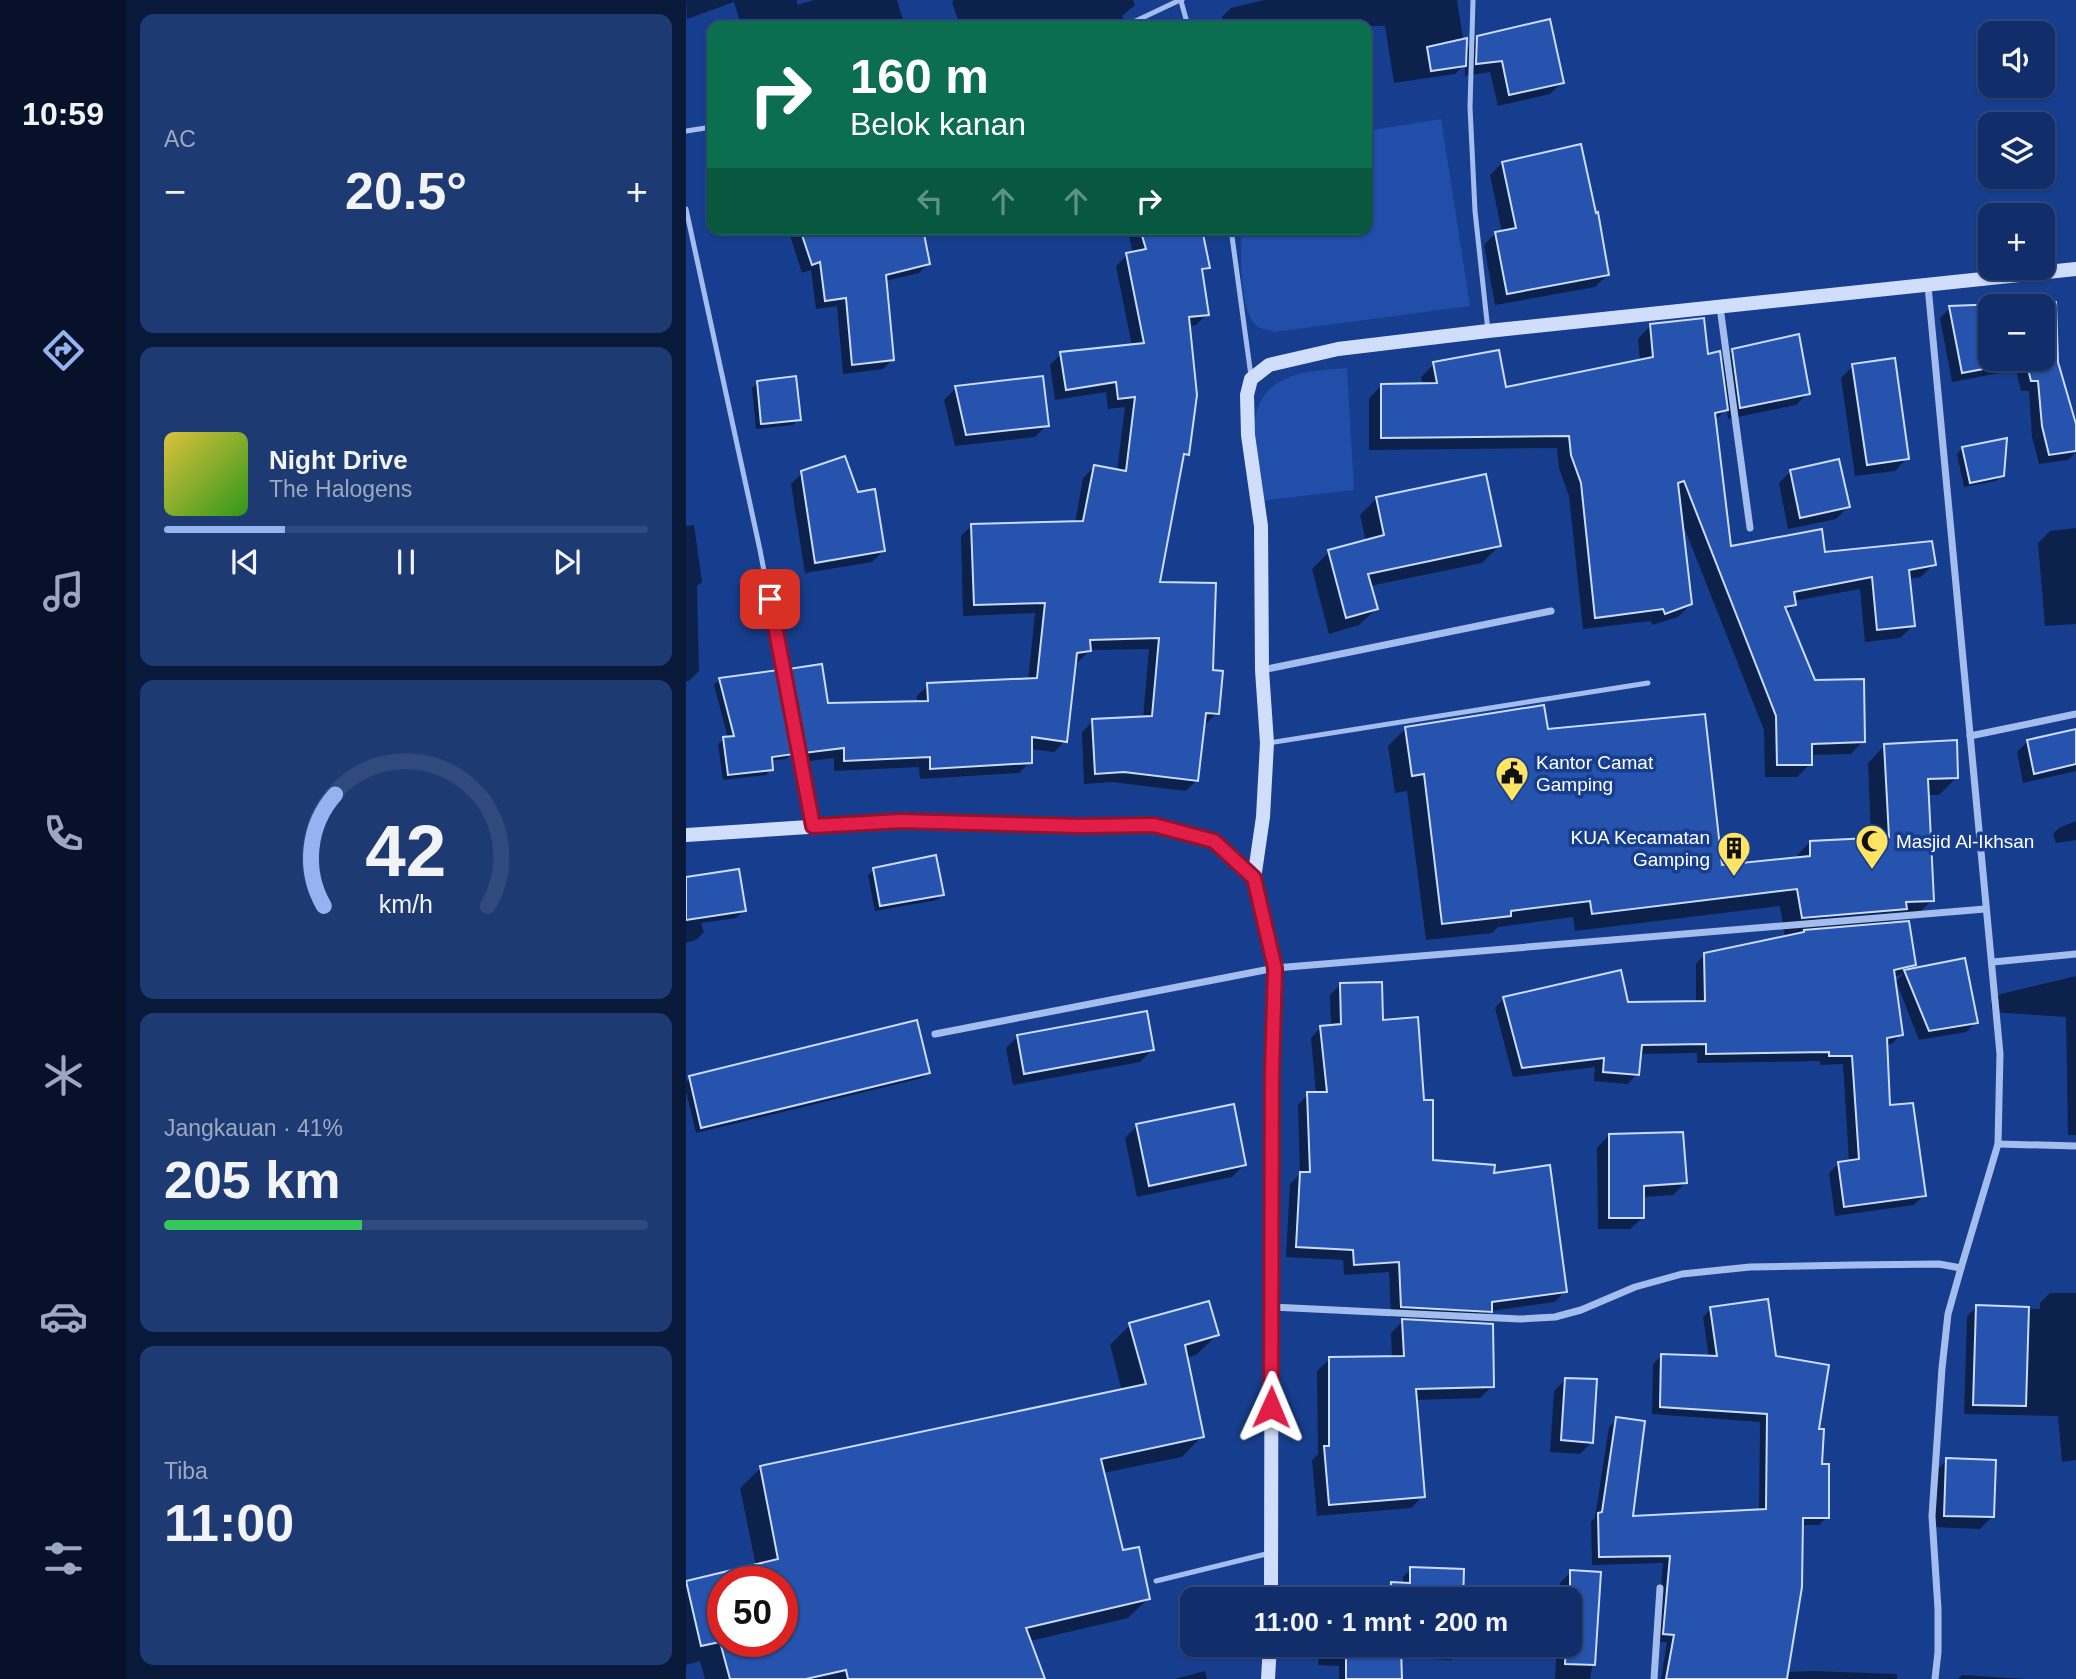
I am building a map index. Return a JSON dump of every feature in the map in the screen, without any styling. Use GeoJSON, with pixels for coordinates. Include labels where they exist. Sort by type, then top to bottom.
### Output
{"type":"FeatureCollection","features":[{"type":"Feature","properties":{"kind":"main road"},"geometry":{"type":"LineString","coordinates":[[1272,1587],[1272,1072],[1275,968],[1254,878],[1263,817],[1267,743],[1262,670],[1261,526],[1248,435],[1247,395],[1251,379],[1269,365],[1338,349],[2076,269]]}},
{"type":"Feature","properties":{"kind":"main road"},"geometry":{"type":"LineString","coordinates":[[686,835],[901,821],[1082,826],[1154,825],[1214,841],[1254,878]]}},
{"type":"Feature","properties":{"kind":"main road"},"geometry":{"type":"LineString","coordinates":[[1268,1679],[1269,1657]]}},
{"type":"Feature","properties":{"kind":"street"},"geometry":{"type":"LineString","coordinates":[[1928,286],[2000,1055],[1998,1144],[1948,1314],[1942,1368],[1932,1516],[1938,1609],[1935,1679]]}},
{"type":"Feature","properties":{"kind":"street"},"geometry":{"type":"LineString","coordinates":[[1720,307],[1750,528]]}},
{"type":"Feature","properties":{"kind":"street"},"geometry":{"type":"LineString","coordinates":[[1262,670],[1551,611]]}},
{"type":"Feature","properties":{"kind":"street"},"geometry":{"type":"LineString","coordinates":[[1970,736],[2076,713]]}},
{"type":"Feature","properties":{"kind":"street"},"geometry":{"type":"LineString","coordinates":[[934,1034],[1275,968],[1985,909]]}},
{"type":"Feature","properties":{"kind":"street"},"geometry":{"type":"LineString","coordinates":[[1993,961],[2076,954]]}},
{"type":"Feature","properties":{"kind":"street"},"geometry":{"type":"LineString","coordinates":[[1998,1144],[2076,1146]]}},
{"type":"Feature","properties":{"kind":"street"},"geometry":{"type":"LineString","coordinates":[[1272,1307],[1520,1319],[1555,1317],[1581,1310],[1635,1287],[1682,1274],[1750,1267],[1940,1264],[1961,1268]]}},
{"type":"Feature","properties":{"kind":"street"},"geometry":{"type":"LineString","coordinates":[[1654,1679],[1660,1588]]}},
{"type":"Feature","properties":{"kind":"lane"},"geometry":{"type":"LineString","coordinates":[[1136,21],[1181,0],[1187,21]]}},
{"type":"Feature","properties":{"kind":"lane"},"geometry":{"type":"LineString","coordinates":[[1473,0],[1470,107],[1475,211],[1488,331]]}},
{"type":"Feature","properties":{"kind":"lane"},"geometry":{"type":"LineString","coordinates":[[686,131],[707,128]]}},
{"type":"Feature","properties":{"kind":"lane"},"geometry":{"type":"LineString","coordinates":[[686,209],[760,550],[813,826]]}},
{"type":"Feature","properties":{"kind":"lane"},"geometry":{"type":"LineString","coordinates":[[1232,235],[1251,379]]}},
{"type":"Feature","properties":{"kind":"lane"},"geometry":{"type":"LineString","coordinates":[[1267,743],[1648,683]]}},
{"type":"Feature","properties":{"kind":"lane"},"geometry":{"type":"LineString","coordinates":[[1156,1581],[1273,1552]]}},
{"type":"Feature","properties":{"kind":"shaded area"},"geometry":{"type":"Polygon","coordinates":[[[1441,119],[1470,306],[1274,332],[1258,327],[1247,309],[1244,296],[1241,235],[1372,235],[1372,130],[1441,119]]]}},
{"type":"Feature","properties":{"kind":"shaded area"},"geometry":{"type":"Polygon","coordinates":[[[1347,368],[1354,490],[1259,501],[1253,439],[1259,404],[1269,390],[1285,379],[1308,372],[1347,368]]]}},
{"type":"Feature","properties":{"kind":"building"},"geometry":{"type":"Polygon","coordinates":[[[1550,19],[1564,83],[1509,95],[1502,61],[1476,64],[1477,36],[1550,19]]]}},
{"type":"Feature","properties":{"kind":"building"},"geometry":{"type":"Polygon","coordinates":[[[1467,38],[1466,66],[1431,71],[1427,47],[1467,38]]]}},
{"type":"Feature","properties":{"kind":"building"},"geometry":{"type":"Polygon","coordinates":[[[1581,144],[1596,213],[1598,212],[1609,275],[1507,294],[1495,232],[1516,228],[1502,162],[1581,144]]]}},
{"type":"Feature","properties":{"kind":"building"},"geometry":{"type":"Polygon","coordinates":[[[802,235],[924,235],[930,264],[886,275],[894,360],[852,365],[846,298],[825,301],[820,262],[812,265],[802,235]]]}},
{"type":"Feature","properties":{"kind":"building"},"geometry":{"type":"Polygon","coordinates":[[[1142,235],[1203,235],[1210,268],[1202,269],[1209,315],[1189,317],[1197,395],[1189,455],[1184,454],[1160,582],[1216,583],[1213,670],[1223,671],[1219,714],[1206,713],[1198,781],[1124,772],[1095,774],[1092,719],[1152,716],[1159,638],[1090,640],[1091,651],[1077,653],[1067,742],[1032,737],[1032,763],[930,769],[930,757],[844,761],[844,748],[804,753],[788,669],[822,664],[828,703],[928,701],[927,683],[1037,678],[1045,603],[974,605],[971,524],[1083,521],[1094,465],[1126,471],[1135,397],[1118,399],[1116,382],[1066,390],[1060,352],[1144,343],[1126,253],[1146,249],[1142,235]]]}},
{"type":"Feature","properties":{"kind":"building"},"geometry":{"type":"Polygon","coordinates":[[[2056,302],[2058,362],[2076,424],[2076,451],[2049,455],[2042,426],[2038,381],[2031,381],[2028,371],[2055,371],[2056,302]]]}},
{"type":"Feature","properties":{"kind":"building"},"geometry":{"type":"Polygon","coordinates":[[[1978,305],[1978,370],[1962,373],[1949,306],[1978,305]]]}},
{"type":"Feature","properties":{"kind":"building"},"geometry":{"type":"Polygon","coordinates":[[[1704,318],[1708,354],[1720,351],[1728,410],[1715,413],[1731,546],[1822,529],[1825,552],[1932,541],[1936,565],[1909,570],[1915,626],[1877,630],[1872,577],[1794,592],[1796,605],[1785,607],[1815,680],[1864,679],[1865,742],[1812,744],[1812,765],[1777,765],[1776,716],[1684,481],[1678,483],[1692,604],[1665,614],[1663,609],[1595,618],[1581,483],[1571,455],[1569,436],[1381,438],[1381,384],[1437,383],[1433,362],[1499,350],[1506,387],[1653,357],[1650,324],[1704,318]]]}},
{"type":"Feature","properties":{"kind":"building"},"geometry":{"type":"Polygon","coordinates":[[[1799,334],[1810,394],[1740,408],[1732,349],[1799,334]]]}},
{"type":"Feature","properties":{"kind":"building"},"geometry":{"type":"Polygon","coordinates":[[[1895,358],[1909,459],[1867,465],[1852,364],[1895,358]]]}},
{"type":"Feature","properties":{"kind":"building"},"geometry":{"type":"Polygon","coordinates":[[[796,376],[801,420],[761,424],[757,381],[796,376]]]}},
{"type":"Feature","properties":{"kind":"building"},"geometry":{"type":"Polygon","coordinates":[[[1043,376],[1049,426],[966,435],[955,386],[1043,376]]]}},
{"type":"Feature","properties":{"kind":"building"},"geometry":{"type":"Polygon","coordinates":[[[2007,438],[2004,476],[1970,483],[1962,447],[2007,438]]]}},
{"type":"Feature","properties":{"kind":"building"},"geometry":{"type":"Polygon","coordinates":[[[845,456],[858,492],[875,489],[885,551],[815,563],[801,471],[845,456]]]}},
{"type":"Feature","properties":{"kind":"building"},"geometry":{"type":"Polygon","coordinates":[[[1839,459],[1850,507],[1800,518],[1790,470],[1839,459]]]}},
{"type":"Feature","properties":{"kind":"building"},"geometry":{"type":"Polygon","coordinates":[[[1486,474],[1501,546],[1368,574],[1378,609],[1346,618],[1328,550],[1384,535],[1376,497],[1486,474]]]}},
{"type":"Feature","properties":{"kind":"building"},"geometry":{"type":"Polygon","coordinates":[[[778,670],[794,754],[772,757],[773,770],[728,775],[723,737],[734,736],[719,678],[778,670]]]}},
{"type":"Feature","properties":{"kind":"building"},"geometry":{"type":"Polygon","coordinates":[[[1544,705],[1548,729],[1705,714],[1722,865],[1810,856],[1810,841],[1889,837],[1884,744],[1957,740],[1958,778],[1928,779],[1934,901],[1906,902],[1907,909],[1802,918],[1797,889],[1592,914],[1590,901],[1511,911],[1511,916],[1442,924],[1424,774],[1412,776],[1405,727],[1544,705]]]}},
{"type":"Feature","properties":{"kind":"building"},"geometry":{"type":"Polygon","coordinates":[[[2076,729],[2076,764],[2034,774],[2027,740],[2076,729]]]}},
{"type":"Feature","properties":{"kind":"building"},"geometry":{"type":"Polygon","coordinates":[[[936,855],[944,895],[880,906],[873,868],[936,855]]]}},
{"type":"Feature","properties":{"kind":"building"},"geometry":{"type":"Polygon","coordinates":[[[739,869],[746,911],[686,920],[686,877],[739,869]]]}},
{"type":"Feature","properties":{"kind":"building"},"geometry":{"type":"Polygon","coordinates":[[[1909,921],[1916,965],[1894,970],[1903,1035],[1887,1038],[1890,1105],[1913,1103],[1926,1196],[1844,1207],[1838,1162],[1859,1159],[1852,1056],[1829,1056],[1829,1052],[1706,1054],[1706,1044],[1642,1045],[1639,1075],[1603,1072],[1604,1058],[1522,1068],[1503,997],[1621,970],[1628,1002],[1705,1001],[1704,953],[1804,930],[1909,921]]]}},
{"type":"Feature","properties":{"kind":"building"},"geometry":{"type":"Polygon","coordinates":[[[1965,958],[1978,1023],[1929,1031],[1904,970],[1965,958]]]}},
{"type":"Feature","properties":{"kind":"building"},"geometry":{"type":"Polygon","coordinates":[[[1382,982],[1383,1020],[1418,1017],[1424,1100],[1433,1100],[1433,1160],[1495,1165],[1494,1173],[1550,1165],[1567,1292],[1492,1302],[1492,1312],[1401,1307],[1399,1262],[1354,1265],[1353,1250],[1296,1247],[1300,1172],[1310,1172],[1307,1092],[1327,1092],[1320,1026],[1341,1024],[1340,983],[1382,982]]]}},
{"type":"Feature","properties":{"kind":"building"},"geometry":{"type":"Polygon","coordinates":[[[1147,1011],[1154,1050],[1024,1074],[1017,1035],[1147,1011]]]}},
{"type":"Feature","properties":{"kind":"building"},"geometry":{"type":"Polygon","coordinates":[[[917,1020],[930,1073],[701,1128],[689,1076],[917,1020]]]}},
{"type":"Feature","properties":{"kind":"building"},"geometry":{"type":"Polygon","coordinates":[[[1234,1104],[1246,1165],[1149,1186],[1136,1124],[1234,1104]]]}},
{"type":"Feature","properties":{"kind":"building"},"geometry":{"type":"Polygon","coordinates":[[[1683,1132],[1687,1183],[1644,1186],[1644,1218],[1609,1218],[1609,1134],[1683,1132]]]}},
{"type":"Feature","properties":{"kind":"building"},"geometry":{"type":"Polygon","coordinates":[[[1768,1299],[1776,1356],[1829,1365],[1819,1429],[1824,1429],[1822,1464],[1829,1464],[1829,1518],[1803,1518],[1802,1587],[1787,1679],[1666,1679],[1674,1635],[1663,1634],[1670,1556],[1599,1557],[1598,1513],[1602,1512],[1616,1417],[1645,1421],[1633,1516],[1766,1509],[1767,1414],[1660,1407],[1661,1354],[1717,1356],[1710,1307],[1768,1299]]]}},
{"type":"Feature","properties":{"kind":"building"},"geometry":{"type":"Polygon","coordinates":[[[1209,1301],[1219,1335],[1185,1345],[1204,1437],[1101,1459],[1123,1550],[1139,1547],[1150,1599],[1026,1628],[1045,1679],[848,1679],[846,1670],[806,1679],[730,1679],[724,1657],[798,1657],[798,1566],[749,1566],[778,1559],[760,1466],[1146,1384],[1129,1323],[1209,1301]]]}},
{"type":"Feature","properties":{"kind":"building"},"geometry":{"type":"Polygon","coordinates":[[[1976,1305],[2029,1307],[2026,1406],[1973,1405],[1976,1305]]]}},
{"type":"Feature","properties":{"kind":"building"},"geometry":{"type":"Polygon","coordinates":[[[1402,1319],[1493,1324],[1494,1387],[1416,1389],[1425,1497],[1329,1505],[1324,1446],[1329,1446],[1329,1357],[1404,1356],[1402,1319]]]}},
{"type":"Feature","properties":{"kind":"building"},"geometry":{"type":"Polygon","coordinates":[[[1565,1378],[1597,1379],[1593,1443],[1561,1440],[1565,1378]]]}},
{"type":"Feature","properties":{"kind":"building"},"geometry":{"type":"Polygon","coordinates":[[[1946,1458],[1996,1460],[1994,1517],[1944,1516],[1946,1458]]]}},
{"type":"Feature","properties":{"kind":"building"},"geometry":{"type":"Polygon","coordinates":[[[1410,1567],[1464,1569],[1463,1587],[1391,1587],[1391,1582],[1410,1583],[1410,1567]]]}},
{"type":"Feature","properties":{"kind":"building"},"geometry":{"type":"Polygon","coordinates":[[[1570,1570],[1601,1572],[1595,1665],[1565,1664],[1565,1657],[1582,1657],[1582,1587],[1570,1587],[1570,1570]]]}},
{"type":"Feature","properties":{"kind":"building"},"geometry":{"type":"Polygon","coordinates":[[[707,1576],[707,1645],[701,1646],[686,1581],[707,1576]]]}},
{"type":"Feature","properties":{"kind":"building"},"geometry":{"type":"Polygon","coordinates":[[[1346,1657],[1401,1657],[1402,1679],[1346,1679],[1346,1657]]]}},
{"type":"Feature","properties":{"kind":"place","name":"Kantor Camat Gamping"},"geometry":{"type":"Point","coordinates":[1512,803]}},
{"type":"Feature","properties":{"kind":"place","name":"Masjid Al-Ikhsan"},"geometry":{"type":"Point","coordinates":[1872,871]}},
{"type":"Feature","properties":{"kind":"place","name":"KUA Kecamatan Gamping"},"geometry":{"type":"Point","coordinates":[1734,878]}},
{"type":"Feature","properties":{"kind":"route"},"geometry":{"type":"LineString","coordinates":[[770,599],[813,826],[901,821],[1082,826],[1154,825],[1214,841],[1254,878],[1275,968],[1271,1407]]}}]}
